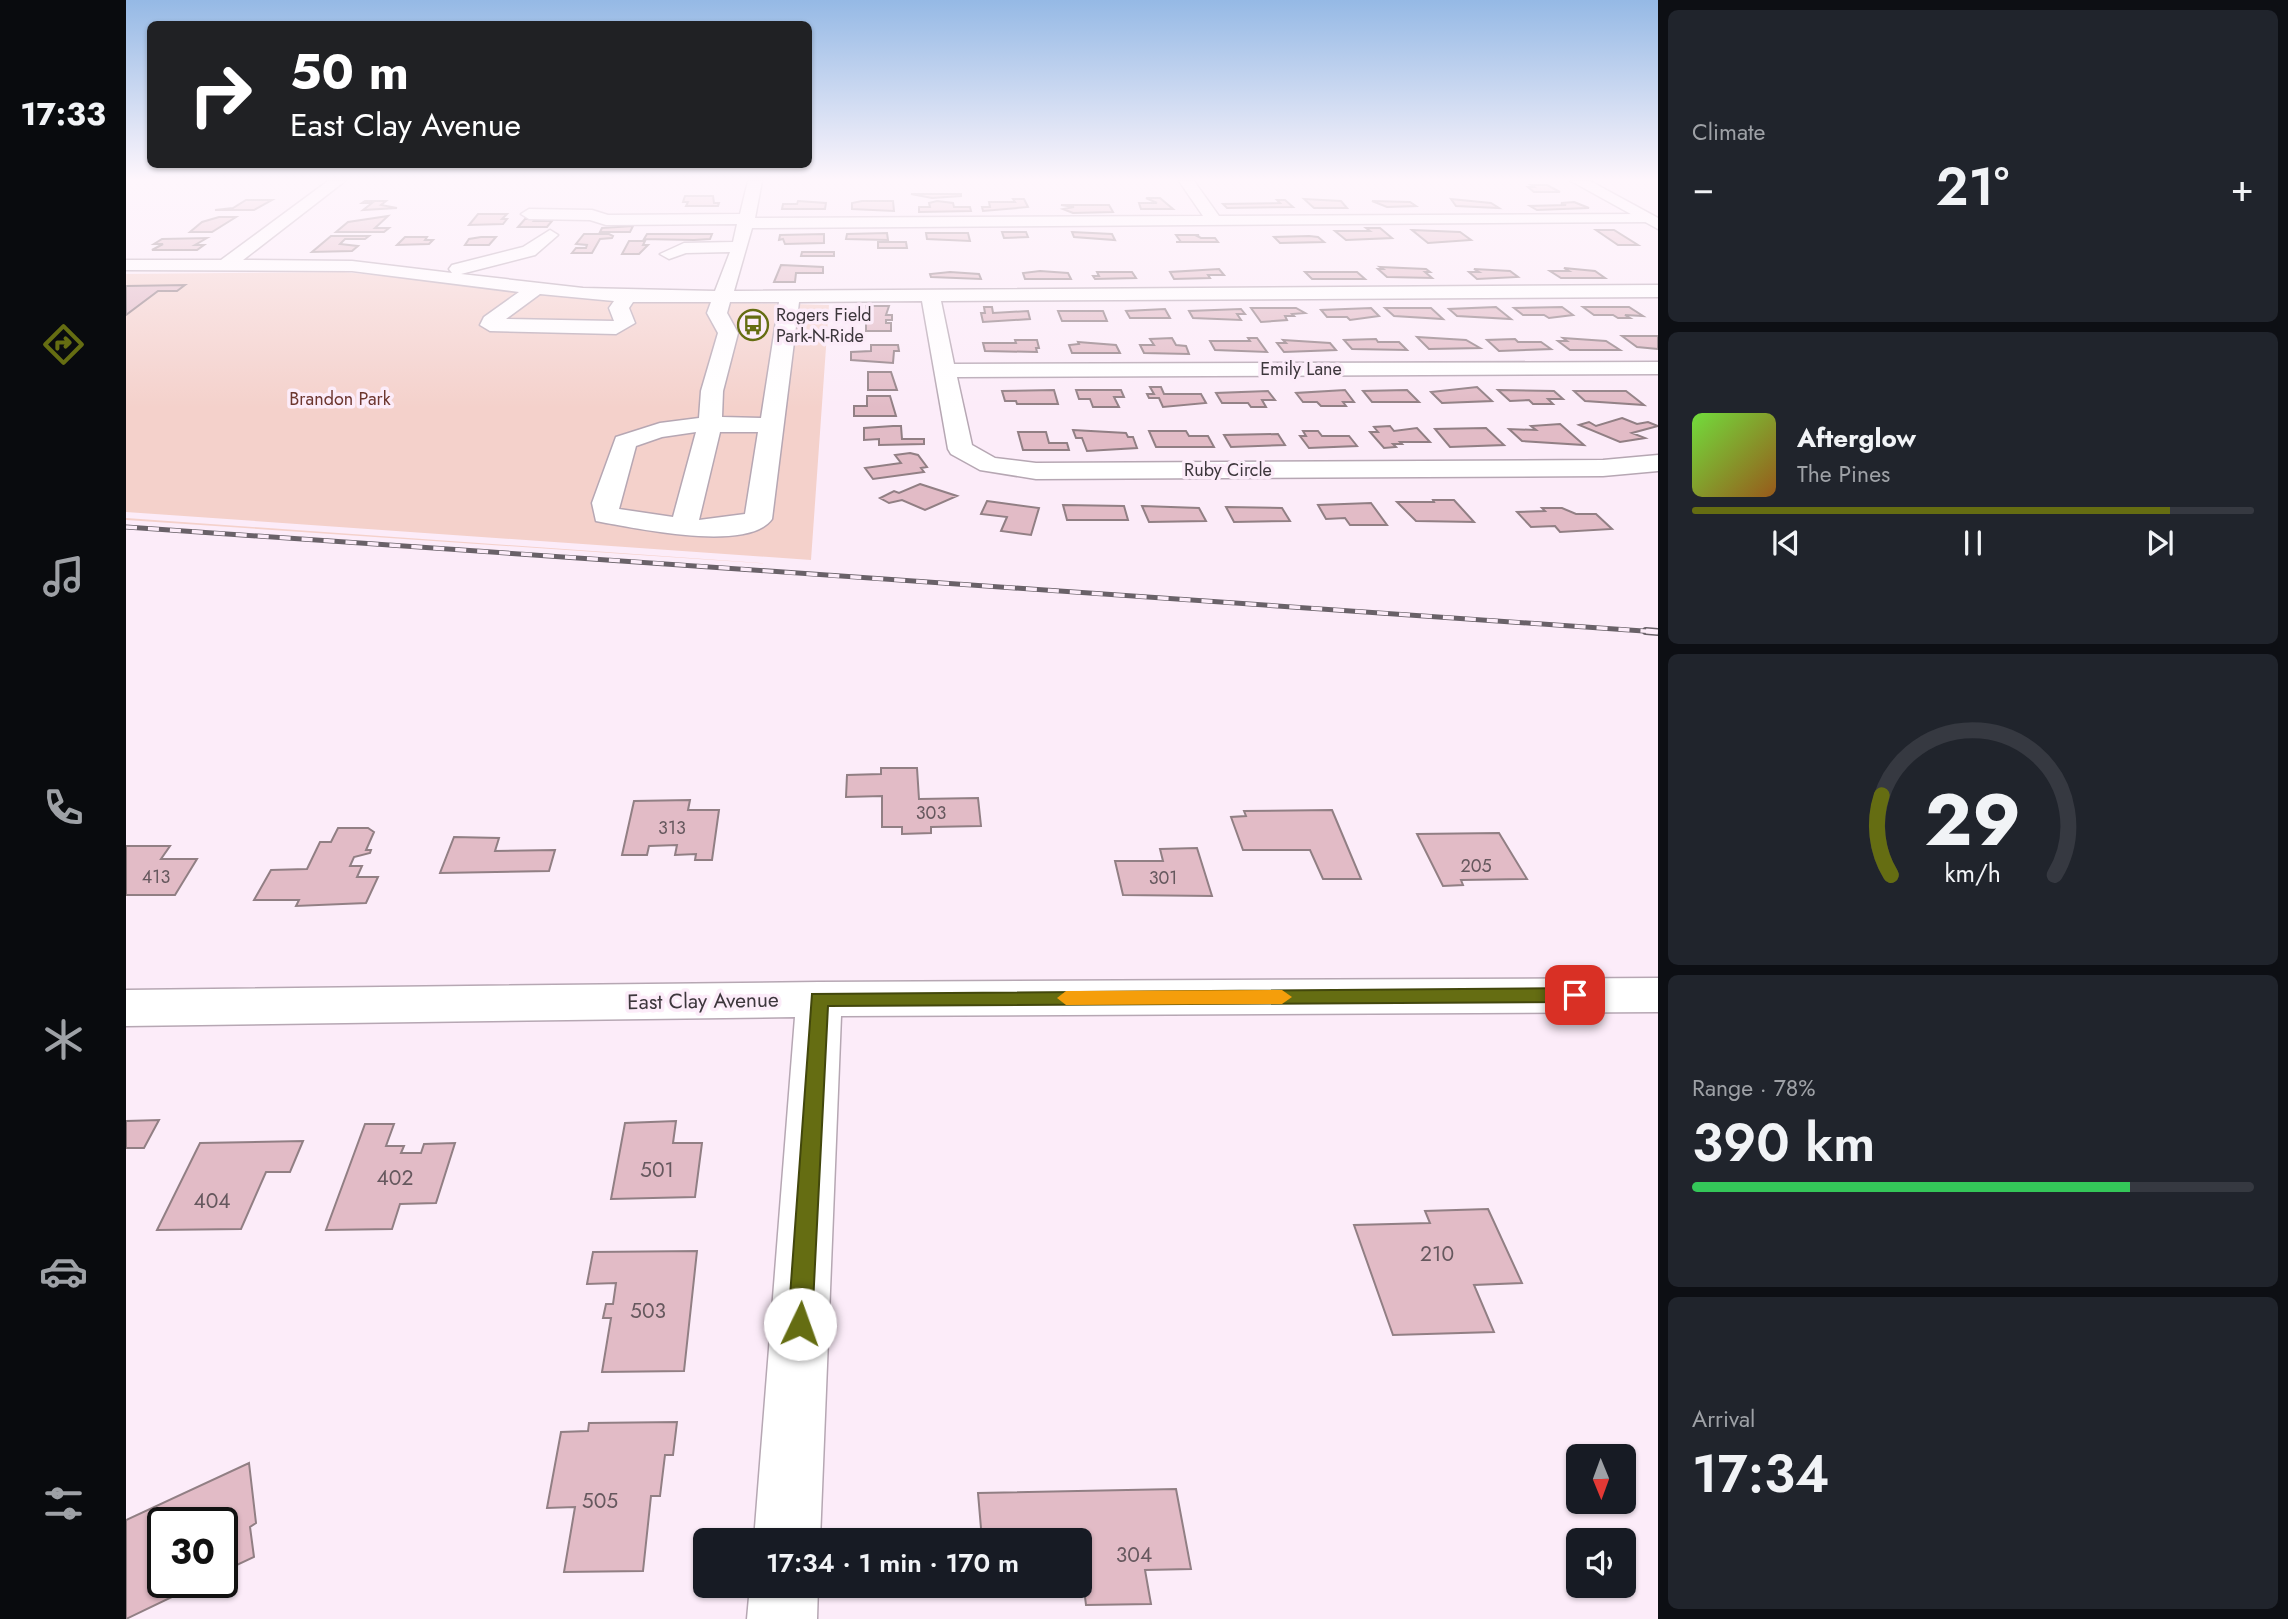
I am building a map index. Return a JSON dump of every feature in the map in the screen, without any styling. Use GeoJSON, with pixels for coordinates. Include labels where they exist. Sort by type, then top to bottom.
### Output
{"type":"FeatureCollection","features":[{"type":"Feature","properties":{"kind":"street"},"geometry":{"type":"LineString","coordinates":[[227,264],[237,257]]}},
{"type":"Feature","properties":{"kind":"street"},"geometry":{"type":"LineString","coordinates":[[432,274],[505,257]]}},
{"type":"Feature","properties":{"kind":"street"},"geometry":{"type":"LineString","coordinates":[[684,526],[709,425],[712,391],[728,333],[717,313],[737,257]]}},
{"type":"Feature","properties":{"kind":"street"},"geometry":{"type":"LineString","coordinates":[[126,264],[352,266],[628,296],[1658,292]]}},
{"type":"Feature","properties":{"kind":"street"},"geometry":{"type":"LineString","coordinates":[[537,288],[491,321],[490,325],[616,328],[625,323],[619,308],[628,296]]}},
{"type":"Feature","properties":{"kind":"street"},"geometry":{"type":"LineString","coordinates":[[771,425],[709,425],[661,429],[625,442],[605,503],[606,515],[684,526],[743,526],[758,519],[790,295]]}},
{"type":"Feature","properties":{"kind":"street","name":"Ruby Circle"},"geometry":{"type":"LineString","coordinates":[[930,295],[960,449],[989,465],[1036,471],[1603,468],[1658,463]]}},
{"type":"Feature","properties":{"kind":"street","name":"Emily Lane"},"geometry":{"type":"LineString","coordinates":[[944,370],[1654,371]]}},
{"type":"Feature","properties":{"kind":"street","name":"East Clay Avenue"},"geometry":{"type":"LineString","coordinates":[[126,1008],[819,999],[1658,995]]}},
{"type":"Feature","properties":{"kind":"street"},"geometry":{"type":"LineString","coordinates":[[788,1528],[819,999]]}},
{"type":"Feature","properties":{"kind":"street"},"geometry":{"type":"LineString","coordinates":[[782,1619],[783,1598]]}},
{"type":"Feature","properties":{"kind":"green space","name":"Brandon Park"},"geometry":{"type":"Polygon","coordinates":[[[344,272],[626,300],[829,305],[811,560],[126,512],[126,274],[344,272]]]}},
{"type":"Feature","properties":{"kind":"green space"},"geometry":{"type":"Polygon","coordinates":[[[126,518],[802,566],[126,520],[126,518]]]}},
{"type":"Feature","properties":{"kind":"building"},"geometry":{"type":"Polygon","coordinates":[[[781,265],[823,267],[823,273],[796,273],[795,282],[774,282],[781,265]]]}},
{"type":"Feature","properties":{"kind":"building"},"geometry":{"type":"Polygon","coordinates":[[[1380,267],[1426,269],[1430,272],[1425,272],[1432,278],[1387,277],[1378,269],[1383,269],[1380,267]]]}},
{"type":"Feature","properties":{"kind":"building"},"geometry":{"type":"Polygon","coordinates":[[[1564,268],[1595,271],[1605,278],[1561,278],[1550,271],[1569,271],[1564,268]]]}},
{"type":"Feature","properties":{"kind":"building"},"geometry":{"type":"Polygon","coordinates":[[[1219,269],[1224,275],[1208,275],[1210,278],[1174,279],[1170,272],[1219,269]]]}},
{"type":"Feature","properties":{"kind":"building"},"geometry":{"type":"Polygon","coordinates":[[[1474,269],[1510,271],[1518,277],[1477,279],[1469,272],[1479,272],[1474,269]]]}},
{"type":"Feature","properties":{"kind":"building"},"geometry":{"type":"Polygon","coordinates":[[[1097,272],[1132,272],[1136,278],[1095,279],[1093,276],[1099,276],[1097,272]]]}},
{"type":"Feature","properties":{"kind":"building"},"geometry":{"type":"Polygon","coordinates":[[[1305,272],[1357,272],[1365,279],[1312,279],[1305,272]]]}},
{"type":"Feature","properties":{"kind":"building"},"geometry":{"type":"Polygon","coordinates":[[[1023,273],[1068,273],[1071,279],[1025,279],[1023,273]]]}},
{"type":"Feature","properties":{"kind":"building"},"geometry":{"type":"Polygon","coordinates":[[[930,274],[979,274],[981,279],[931,277],[930,274]]]}},
{"type":"Feature","properties":{"kind":"building"},"geometry":{"type":"Polygon","coordinates":[[[185,285],[177,291],[158,291],[126,315],[126,286],[185,285]]]}},
{"type":"Feature","properties":{"kind":"building"},"geometry":{"type":"Polygon","coordinates":[[[866,306],[889,306],[886,315],[892,315],[892,320],[886,320],[886,323],[891,323],[891,331],[866,331],[866,306]]]}},
{"type":"Feature","properties":{"kind":"building"},"geometry":{"type":"Polygon","coordinates":[[[984,307],[992,307],[993,313],[1028,311],[1030,319],[983,322],[981,313],[985,313],[984,307]]]}},
{"type":"Feature","properties":{"kind":"building"},"geometry":{"type":"Polygon","coordinates":[[[1496,307],[1511,319],[1457,316],[1449,309],[1496,307]]]}},
{"type":"Feature","properties":{"kind":"building"},"geometry":{"type":"Polygon","coordinates":[[[1562,307],[1573,315],[1549,318],[1544,315],[1523,315],[1514,308],[1562,307]]]}},
{"type":"Feature","properties":{"kind":"building"},"geometry":{"type":"Polygon","coordinates":[[[1583,307],[1629,307],[1643,316],[1625,315],[1630,318],[1618,318],[1613,315],[1594,315],[1583,307]]]}},
{"type":"Feature","properties":{"kind":"building"},"geometry":{"type":"Polygon","coordinates":[[[1251,308],[1296,308],[1305,313],[1285,316],[1287,320],[1261,322],[1251,308]]]}},
{"type":"Feature","properties":{"kind":"building"},"geometry":{"type":"Polygon","coordinates":[[[1371,308],[1379,316],[1350,320],[1347,317],[1327,317],[1321,310],[1371,308]]]}},
{"type":"Feature","properties":{"kind":"building"},"geometry":{"type":"Polygon","coordinates":[[[1385,308],[1431,308],[1443,319],[1394,316],[1385,308]]]}},
{"type":"Feature","properties":{"kind":"building"},"geometry":{"type":"Polygon","coordinates":[[[1165,309],[1170,318],[1130,318],[1126,311],[1165,309]]]}},
{"type":"Feature","properties":{"kind":"building"},"geometry":{"type":"Polygon","coordinates":[[[1241,309],[1245,314],[1237,314],[1241,320],[1193,318],[1189,311],[1241,309]]]}},
{"type":"Feature","properties":{"kind":"building"},"geometry":{"type":"Polygon","coordinates":[[[1058,311],[1103,311],[1107,321],[1062,321],[1058,311]]]}},
{"type":"Feature","properties":{"kind":"building"},"geometry":{"type":"Polygon","coordinates":[[[1622,336],[1658,336],[1658,349],[1637,347],[1622,336]]]}},
{"type":"Feature","properties":{"kind":"building"},"geometry":{"type":"Polygon","coordinates":[[[1417,337],[1466,340],[1480,348],[1429,349],[1417,337]]]}},
{"type":"Feature","properties":{"kind":"building"},"geometry":{"type":"Polygon","coordinates":[[[1172,338],[1176,345],[1186,346],[1189,354],[1144,353],[1140,345],[1154,345],[1150,339],[1172,338]]]}},
{"type":"Feature","properties":{"kind":"building"},"geometry":{"type":"Polygon","coordinates":[[[1248,338],[1257,338],[1267,352],[1215,350],[1210,341],[1250,341],[1248,338]]]}},
{"type":"Feature","properties":{"kind":"building"},"geometry":{"type":"Polygon","coordinates":[[[1563,338],[1606,341],[1620,350],[1570,350],[1558,341],[1567,341],[1563,338]]]}},
{"type":"Feature","properties":{"kind":"building"},"geometry":{"type":"Polygon","coordinates":[[[1376,339],[1378,342],[1399,342],[1407,350],[1352,349],[1344,340],[1376,339]]]}},
{"type":"Feature","properties":{"kind":"building"},"geometry":{"type":"Polygon","coordinates":[[[1515,339],[1518,342],[1541,342],[1551,349],[1499,351],[1487,340],[1515,339]]]}},
{"type":"Feature","properties":{"kind":"building"},"geometry":{"type":"Polygon","coordinates":[[[1015,340],[1037,340],[1039,348],[1036,348],[1037,352],[985,351],[983,343],[1016,343],[1015,340]]]}},
{"type":"Feature","properties":{"kind":"building"},"geometry":{"type":"Polygon","coordinates":[[[1283,340],[1330,343],[1336,350],[1284,352],[1277,343],[1286,343],[1283,340]]]}},
{"type":"Feature","properties":{"kind":"building"},"geometry":{"type":"Polygon","coordinates":[[[1078,342],[1116,345],[1120,353],[1072,353],[1069,345],[1079,344],[1078,342]]]}},
{"type":"Feature","properties":{"kind":"building"},"geometry":{"type":"Polygon","coordinates":[[[871,345],[898,345],[899,351],[894,351],[893,363],[851,360],[851,352],[871,351],[871,345]]]}},
{"type":"Feature","properties":{"kind":"building"},"geometry":{"type":"Polygon","coordinates":[[[868,372],[891,372],[897,390],[868,390],[868,372]]]}},
{"type":"Feature","properties":{"kind":"building"},"geometry":{"type":"Polygon","coordinates":[[[1150,387],[1161,387],[1164,394],[1201,394],[1206,403],[1163,407],[1159,398],[1149,398],[1147,394],[1154,394],[1150,387]]]}},
{"type":"Feature","properties":{"kind":"building"},"geometry":{"type":"Polygon","coordinates":[[[1477,387],[1492,401],[1442,403],[1431,392],[1477,387]]]}},
{"type":"Feature","properties":{"kind":"building"},"geometry":{"type":"Polygon","coordinates":[[[1054,390],[1058,404],[1017,404],[1016,401],[1005,401],[1002,391],[1054,390]]]}},
{"type":"Feature","properties":{"kind":"building"},"geometry":{"type":"Polygon","coordinates":[[[1076,390],[1121,390],[1124,397],[1114,397],[1119,407],[1093,407],[1090,399],[1079,399],[1076,390]]]}},
{"type":"Feature","properties":{"kind":"building"},"geometry":{"type":"Polygon","coordinates":[[[1345,390],[1354,402],[1343,402],[1346,406],[1321,406],[1317,402],[1303,402],[1296,393],[1345,390]]]}},
{"type":"Feature","properties":{"kind":"building"},"geometry":{"type":"Polygon","coordinates":[[[1407,390],[1419,402],[1372,402],[1363,391],[1407,390]]]}},
{"type":"Feature","properties":{"kind":"building"},"geometry":{"type":"Polygon","coordinates":[[[1498,390],[1554,391],[1563,399],[1548,399],[1553,404],[1533,404],[1529,400],[1510,401],[1498,390]]]}},
{"type":"Feature","properties":{"kind":"building"},"geometry":{"type":"Polygon","coordinates":[[[1268,391],[1275,400],[1262,400],[1266,407],[1251,407],[1248,403],[1222,403],[1216,393],[1268,391]]]}},
{"type":"Feature","properties":{"kind":"building"},"geometry":{"type":"Polygon","coordinates":[[[1574,391],[1626,391],[1644,405],[1585,401],[1574,391]]]}},
{"type":"Feature","properties":{"kind":"building"},"geometry":{"type":"Polygon","coordinates":[[[867,396],[890,396],[896,416],[854,416],[854,406],[867,406],[867,396]]]}},
{"type":"Feature","properties":{"kind":"building"},"geometry":{"type":"Polygon","coordinates":[[[1622,418],[1637,424],[1648,422],[1658,426],[1632,433],[1645,438],[1620,442],[1579,425],[1589,422],[1596,426],[1622,418]]]}},
{"type":"Feature","properties":{"kind":"building"},"geometry":{"type":"Polygon","coordinates":[[[1560,424],[1584,445],[1522,441],[1509,429],[1536,430],[1531,426],[1560,424]]]}},
{"type":"Feature","properties":{"kind":"building"},"geometry":{"type":"Polygon","coordinates":[[[901,426],[902,439],[924,439],[924,444],[879,445],[879,439],[864,440],[864,428],[901,426]]]}},
{"type":"Feature","properties":{"kind":"building"},"geometry":{"type":"Polygon","coordinates":[[[1390,426],[1394,431],[1417,428],[1430,442],[1400,442],[1402,444],[1393,444],[1396,447],[1384,448],[1370,432],[1378,432],[1374,427],[1390,426]]]}},
{"type":"Feature","properties":{"kind":"building"},"geometry":{"type":"Polygon","coordinates":[[[1486,428],[1504,445],[1450,447],[1435,429],[1486,428]]]}},
{"type":"Feature","properties":{"kind":"building"},"geometry":{"type":"Polygon","coordinates":[[[1073,430],[1126,433],[1128,437],[1133,437],[1137,448],[1087,451],[1082,438],[1076,438],[1073,430]]]}},
{"type":"Feature","properties":{"kind":"building"},"geometry":{"type":"Polygon","coordinates":[[[1149,431],[1186,431],[1189,436],[1208,436],[1214,447],[1156,447],[1149,431]]]}},
{"type":"Feature","properties":{"kind":"building"},"geometry":{"type":"Polygon","coordinates":[[[1303,431],[1318,431],[1322,436],[1349,436],[1357,446],[1309,448],[1300,436],[1306,436],[1303,431]]]}},
{"type":"Feature","properties":{"kind":"building"},"geometry":{"type":"Polygon","coordinates":[[[1018,432],[1046,432],[1049,443],[1067,443],[1069,450],[1023,450],[1018,432]]]}},
{"type":"Feature","properties":{"kind":"building"},"geometry":{"type":"Polygon","coordinates":[[[1278,434],[1285,445],[1231,447],[1224,435],[1278,434]]]}},
{"type":"Feature","properties":{"kind":"building"},"geometry":{"type":"Polygon","coordinates":[[[895,455],[918,455],[927,467],[921,468],[924,472],[873,479],[865,468],[901,463],[895,455]]]}},
{"type":"Feature","properties":{"kind":"building"},"geometry":{"type":"Polygon","coordinates":[[[920,484],[957,496],[925,510],[902,500],[889,503],[880,498],[894,491],[899,493],[920,484]]]}},
{"type":"Feature","properties":{"kind":"building"},"geometry":{"type":"Polygon","coordinates":[[[1433,500],[1454,500],[1474,522],[1416,521],[1397,502],[1434,502],[1433,500]]]}},
{"type":"Feature","properties":{"kind":"building"},"geometry":{"type":"Polygon","coordinates":[[[987,501],[1039,508],[1031,535],[1001,531],[1007,517],[981,514],[987,501]]]}},
{"type":"Feature","properties":{"kind":"building"},"geometry":{"type":"Polygon","coordinates":[[[1371,503],[1387,525],[1350,525],[1345,518],[1326,519],[1318,505],[1371,503]]]}},
{"type":"Feature","properties":{"kind":"building"},"geometry":{"type":"Polygon","coordinates":[[[1063,505],[1124,506],[1128,520],[1067,520],[1063,505]]]}},
{"type":"Feature","properties":{"kind":"building"},"geometry":{"type":"Polygon","coordinates":[[[1142,506],[1199,508],[1206,521],[1149,522],[1142,506]]]}},
{"type":"Feature","properties":{"kind":"building"},"geometry":{"type":"Polygon","coordinates":[[[1226,507],[1282,508],[1290,521],[1234,522],[1226,507]]]}},
{"type":"Feature","properties":{"kind":"building"},"geometry":{"type":"Polygon","coordinates":[[[1542,508],[1562,508],[1576,514],[1596,514],[1612,529],[1560,532],[1555,526],[1531,527],[1517,512],[1545,511],[1542,508]]]}},
{"type":"Feature","properties":{"kind":"building"},"geometry":{"type":"Polygon","coordinates":[[[881,768],[917,768],[919,799],[978,798],[981,826],[931,827],[931,833],[902,834],[902,827],[882,827],[882,796],[846,797],[847,775],[881,774],[881,768]]]}},
{"type":"Feature","properties":{"kind":"building"},"geometry":{"type":"Polygon","coordinates":[[[690,800],[688,810],[719,810],[712,860],[695,860],[696,854],[675,855],[677,845],[649,846],[647,855],[622,855],[634,801],[690,800]]]}},
{"type":"Feature","properties":{"kind":"building"},"geometry":{"type":"Polygon","coordinates":[[[1332,810],[1361,879],[1323,879],[1310,850],[1243,850],[1231,817],[1246,816],[1244,811],[1332,810]]]}},
{"type":"Feature","properties":{"kind":"building"},"geometry":{"type":"Polygon","coordinates":[[[338,828],[368,828],[374,832],[366,850],[371,850],[370,853],[354,857],[350,866],[362,866],[357,877],[378,877],[366,903],[296,906],[299,900],[254,900],[271,870],[307,869],[320,842],[331,842],[338,828]]]}},
{"type":"Feature","properties":{"kind":"building"},"geometry":{"type":"Polygon","coordinates":[[[1499,833],[1527,879],[1461,880],[1463,885],[1443,886],[1417,834],[1499,833]]]}},
{"type":"Feature","properties":{"kind":"building"},"geometry":{"type":"Polygon","coordinates":[[[454,837],[499,838],[495,851],[555,850],[549,871],[440,873],[454,837]]]}},
{"type":"Feature","properties":{"kind":"building"},"geometry":{"type":"Polygon","coordinates":[[[126,846],[170,846],[161,859],[197,859],[175,895],[126,895],[126,846]]]}},
{"type":"Feature","properties":{"kind":"building"},"geometry":{"type":"Polygon","coordinates":[[[1197,848],[1212,896],[1123,895],[1115,861],[1163,861],[1160,849],[1197,848]]]}},
{"type":"Feature","properties":{"kind":"building"},"geometry":{"type":"Polygon","coordinates":[[[159,1120],[144,1148],[126,1148],[126,1121],[159,1120]]]}},
{"type":"Feature","properties":{"kind":"building"},"geometry":{"type":"Polygon","coordinates":[[[676,1121],[673,1143],[702,1143],[695,1197],[611,1199],[625,1123],[676,1121]]]}},
{"type":"Feature","properties":{"kind":"building"},"geometry":{"type":"Polygon","coordinates":[[[365,1124],[394,1124],[386,1146],[404,1146],[401,1153],[421,1153],[424,1144],[455,1143],[436,1203],[400,1204],[392,1229],[326,1230],[365,1124]]]}},
{"type":"Feature","properties":{"kind":"building"},"geometry":{"type":"Polygon","coordinates":[[[303,1141],[290,1172],[266,1172],[241,1229],[157,1230],[200,1143],[303,1141]]]}},
{"type":"Feature","properties":{"kind":"building"},"geometry":{"type":"Polygon","coordinates":[[[1488,1209],[1522,1283],[1474,1285],[1494,1332],[1393,1335],[1354,1225],[1430,1223],[1425,1211],[1488,1209]]]}},
{"type":"Feature","properties":{"kind":"building"},"geometry":{"type":"Polygon","coordinates":[[[697,1251],[684,1371],[602,1372],[611,1318],[603,1318],[606,1304],[613,1304],[616,1283],[587,1284],[593,1252],[697,1251]]]}},
{"type":"Feature","properties":{"kind":"building"},"geometry":{"type":"Polygon","coordinates":[[[677,1422],[673,1455],[665,1455],[660,1496],[651,1496],[643,1571],[564,1572],[575,1507],[547,1508],[561,1432],[588,1431],[589,1423],[677,1422]]]}},
{"type":"Feature","properties":{"kind":"building"},"geometry":{"type":"Polygon","coordinates":[[[249,1463],[256,1523],[250,1527],[254,1557],[238,1564],[238,1507],[154,1507],[249,1463]]]}},
{"type":"Feature","properties":{"kind":"building"},"geometry":{"type":"Polygon","coordinates":[[[1176,1489],[1191,1569],[1145,1570],[1151,1604],[1086,1605],[1085,1598],[1092,1598],[1092,1528],[981,1528],[978,1493],[1176,1489]]]}},
{"type":"Feature","properties":{"kind":"building"},"geometry":{"type":"Polygon","coordinates":[[[147,1510],[147,1598],[170,1598],[126,1619],[126,1520],[147,1510]]]}},
{"type":"Feature","properties":{"kind":"railway"},"geometry":{"type":"LineString","coordinates":[[126,527],[1658,632],[1646,631]]}},
{"type":"Feature","properties":{"kind":"slow traffic"},"geometry":{"type":"LineString","coordinates":[[1066,998],[1282,997]]}},
{"type":"Feature","properties":{"kind":"place","name":"Rogers Field Park-N-Ride"},"geometry":{"type":"Point","coordinates":[753,325]}},
{"type":"Feature","properties":{"kind":"route"},"geometry":{"type":"LineString","coordinates":[[800,1324],[819,999],[1575,995]]}}]}
